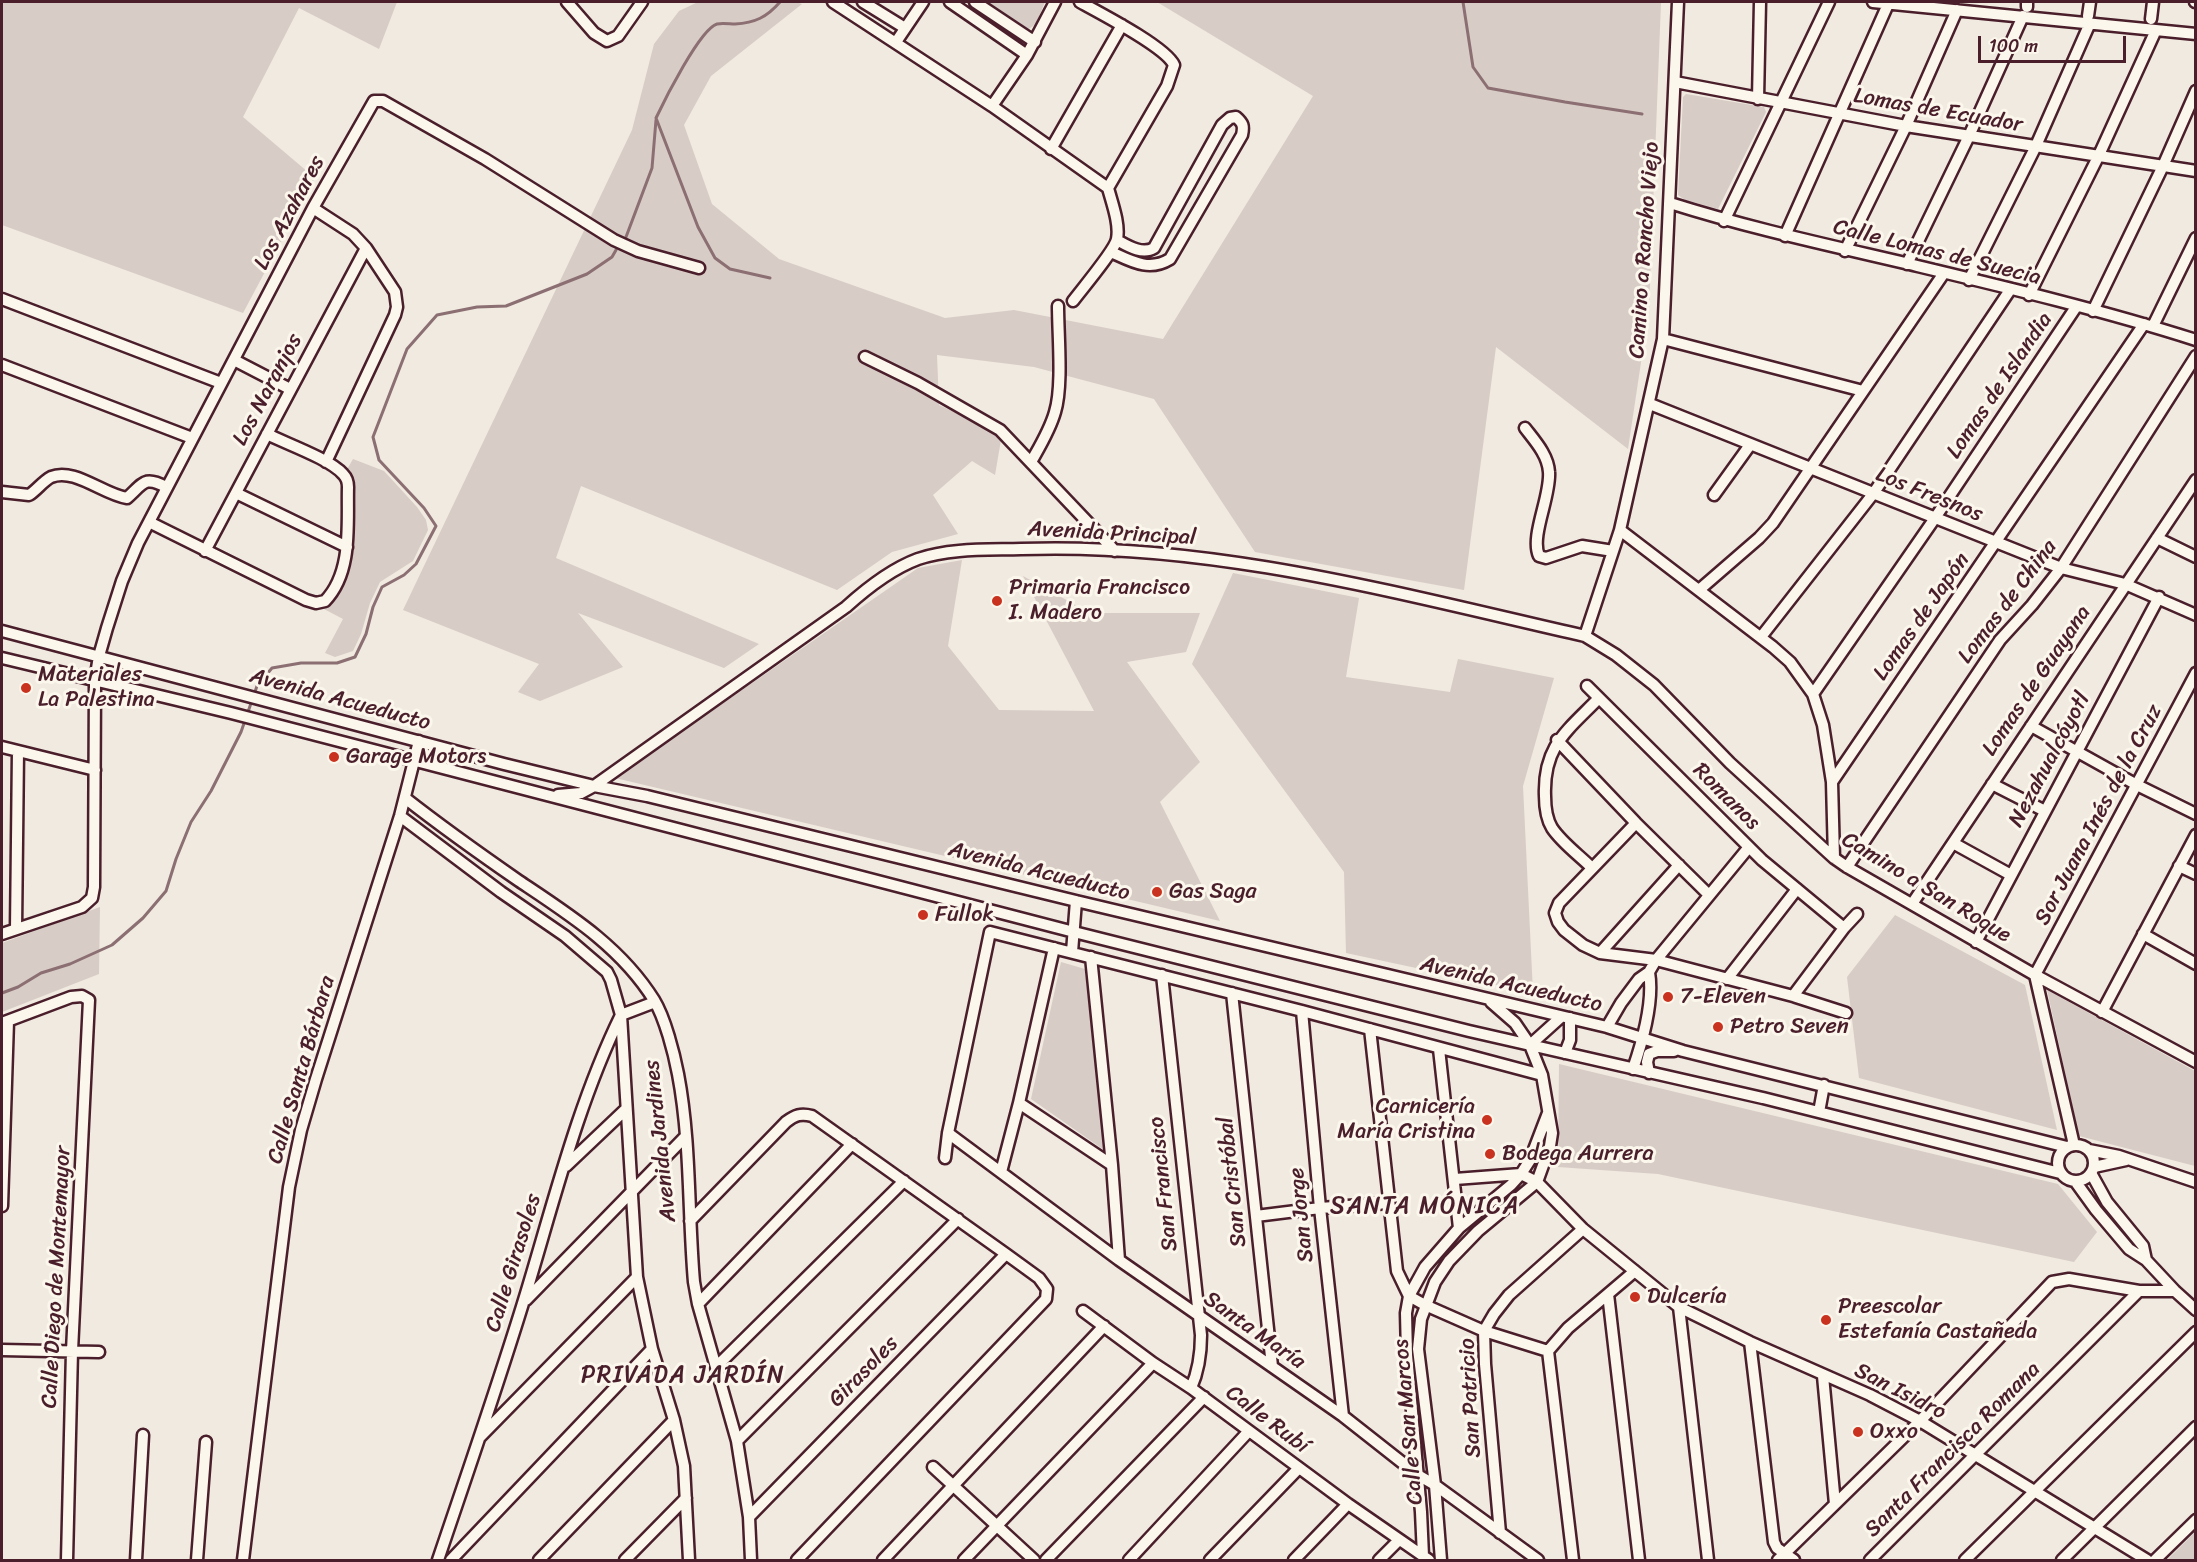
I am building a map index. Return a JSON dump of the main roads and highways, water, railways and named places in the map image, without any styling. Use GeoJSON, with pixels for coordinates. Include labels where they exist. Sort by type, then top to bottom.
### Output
{"type":"FeatureCollection","features":[{"type":"Feature","properties":{"kind":"waterway"},"geometry":{"type":"LineString","coordinates":[[770,278],[730,269],[715,258],[698,227],[656,118],[692,51],[710,29],[717,24],[755,21],[770,12],[780,2]]}},
{"type":"Feature","properties":{"kind":"waterway"},"geometry":{"type":"LineString","coordinates":[[1463,2],[1473,67],[1488,88],[1642,114]]}},
{"type":"Feature","properties":{"kind":"waterway"},"geometry":{"type":"LineString","coordinates":[[626,237],[652,168],[656,120]]}},
{"type":"Feature","properties":{"kind":"waterway"},"geometry":{"type":"LineString","coordinates":[[2,993],[18,987],[41,973],[70,964],[112,945],[143,918],[166,891],[191,822],[211,791],[241,732],[257,686],[272,668],[301,663],[337,663],[355,657],[366,634],[373,607],[382,587],[404,575],[416,564],[436,526],[424,508],[379,460],[373,437],[407,349],[437,315],[477,307],[506,306],[587,274],[612,257],[616,250]]}},
{"type":"Feature","properties":{"kind":"place","name":"Primaria Francisco I. Madero"},"geometry":{"type":"Point","coordinates":[997,601]}},
{"type":"Feature","properties":{"kind":"place","name":"Materiales La Palestina"},"geometry":{"type":"Point","coordinates":[26,688]}},
{"type":"Feature","properties":{"kind":"place","name":"Garage Motors"},"geometry":{"type":"Point","coordinates":[334,757]}},
{"type":"Feature","properties":{"kind":"place","name":"Gas Saga"},"geometry":{"type":"Point","coordinates":[1157,892]}},
{"type":"Feature","properties":{"kind":"place","name":"Fullok"},"geometry":{"type":"Point","coordinates":[923,915]}},
{"type":"Feature","properties":{"kind":"place","name":"7-Eleven"},"geometry":{"type":"Point","coordinates":[1668,997]}},
{"type":"Feature","properties":{"kind":"place","name":"Petro Seven"},"geometry":{"type":"Point","coordinates":[1718,1027]}},
{"type":"Feature","properties":{"kind":"place","name":"Carnicería María Cristina"},"geometry":{"type":"Point","coordinates":[1487,1120]}},
{"type":"Feature","properties":{"kind":"place","name":"Bodega Aurrera"},"geometry":{"type":"Point","coordinates":[1490,1154]}},
{"type":"Feature","properties":{"kind":"place","name":"Dulcería"},"geometry":{"type":"Point","coordinates":[1635,1297]}},
{"type":"Feature","properties":{"kind":"place","name":"Preescolar Estefanía Castañeda"},"geometry":{"type":"Point","coordinates":[1826,1320]}},
{"type":"Feature","properties":{"kind":"place","name":"Oxxo"},"geometry":{"type":"Point","coordinates":[1858,1432]}},
{"type":"Feature","properties":{"kind":"district","name":"SANTA MÓNICA"},"geometry":{"type":"Point","coordinates":[1425,1207]}},
{"type":"Feature","properties":{"kind":"district","name":"PRIVADA JARDÍN"},"geometry":{"type":"Point","coordinates":[683,1376]}}]}
